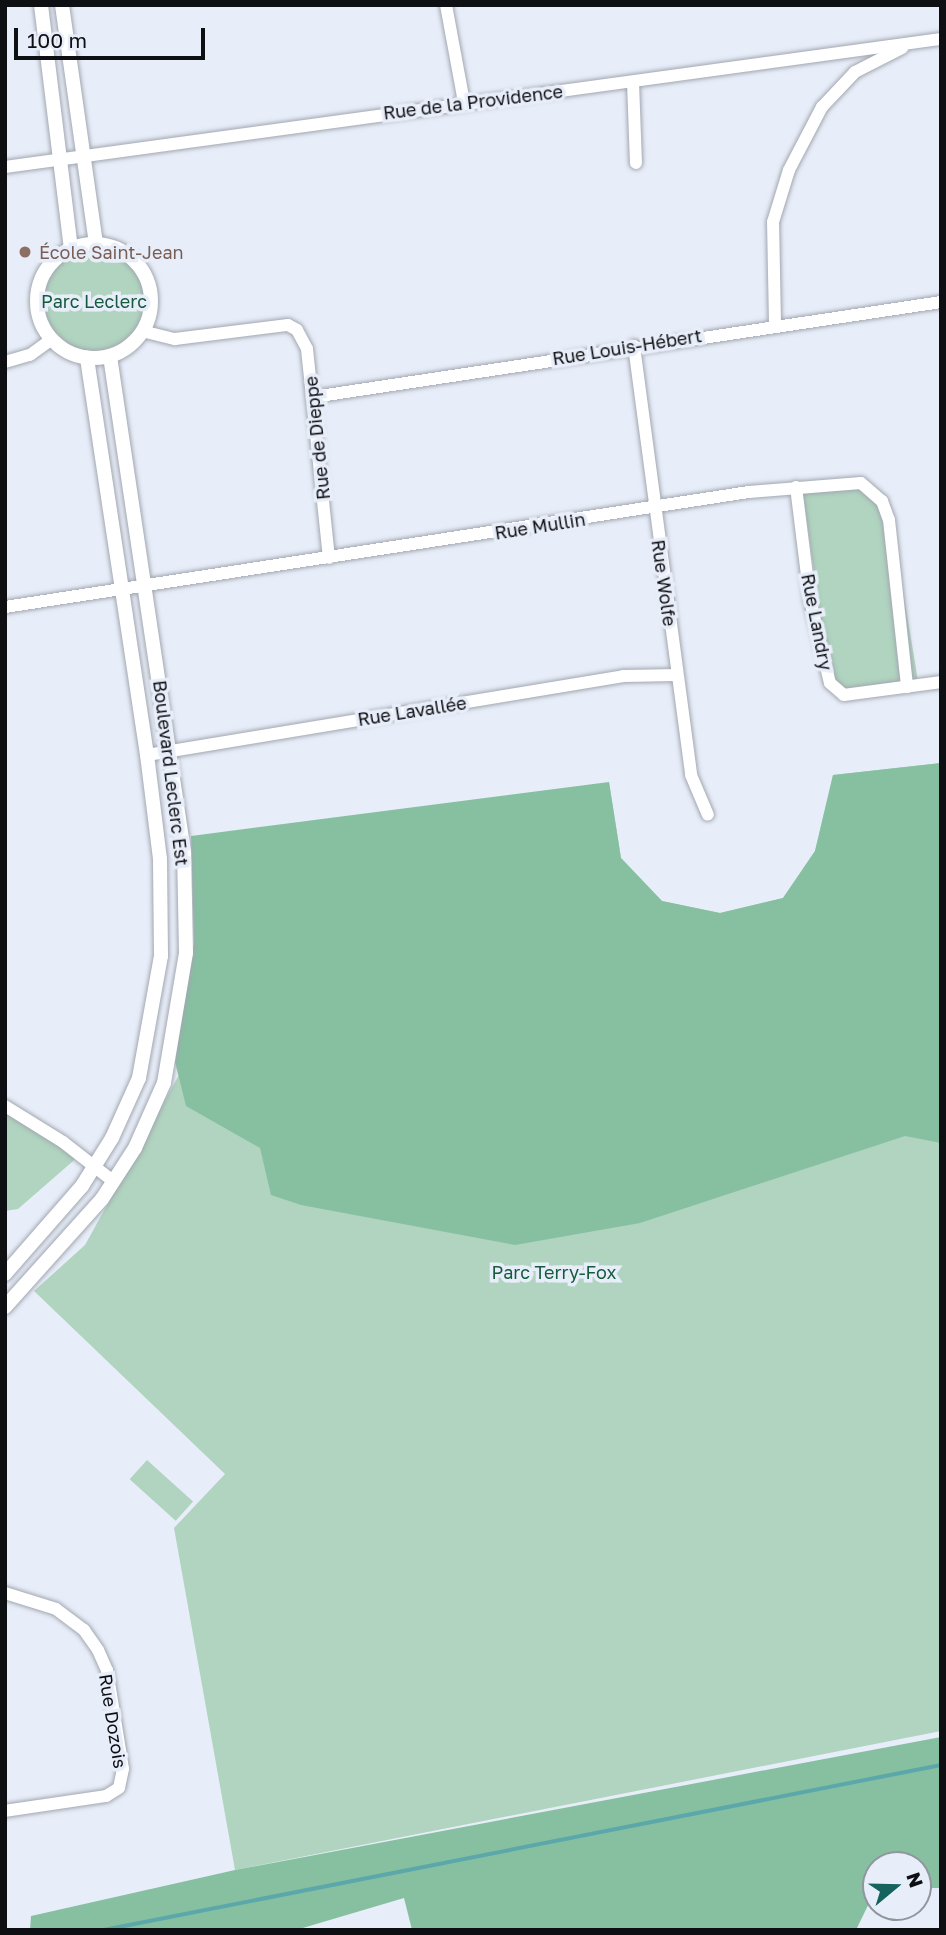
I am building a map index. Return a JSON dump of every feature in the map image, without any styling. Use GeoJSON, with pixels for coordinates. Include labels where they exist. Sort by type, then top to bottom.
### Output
{"type":"FeatureCollection","features":[{"type":"Feature","properties":{"kind":"street"},"geometry":{"type":"LineString","coordinates":[[41,5],[71,248]]}},
{"type":"Feature","properties":{"kind":"street"},"geometry":{"type":"LineString","coordinates":[[62,5],[96,244]]}},
{"type":"Feature","properties":{"kind":"street"},"geometry":{"type":"LineString","coordinates":[[446,5],[464,102]]}},
{"type":"Feature","properties":{"kind":"street","name":"Rue de la Providence"},"geometry":{"type":"LineString","coordinates":[[5,167],[464,102],[633,82],[941,39]]}},
{"type":"Feature","properties":{"kind":"street"},"geometry":{"type":"LineString","coordinates":[[775,324],[774,222],[789,170],[822,107],[855,72],[912,43]]}},
{"type":"Feature","properties":{"kind":"street"},"geometry":{"type":"LineString","coordinates":[[633,82],[636,163]]}},
{"type":"Feature","properties":{"kind":"street"},"geometry":{"type":"LineString","coordinates":[[96,244],[132,259],[147,281],[150,306],[142,331],[110,356],[87,358],[51,340],[40,321],[37,293],[48,267],[71,248],[96,244]]}},
{"type":"Feature","properties":{"kind":"street","name":"Rue Louis-Hébert"},"geometry":{"type":"LineString","coordinates":[[313,397],[775,324],[941,302]]}},
{"type":"Feature","properties":{"kind":"street","name":"Rue de Dieppe"},"geometry":{"type":"LineString","coordinates":[[142,331],[175,340],[288,325],[297,330],[307,349],[329,558]]}},
{"type":"Feature","properties":{"kind":"street"},"geometry":{"type":"LineString","coordinates":[[5,362],[30,355],[51,340]]}},
{"type":"Feature","properties":{"kind":"street","name":"Rue Wolfe"},"geometry":{"type":"LineString","coordinates":[[634,346],[653,509],[691,775],[708,815]]}},
{"type":"Feature","properties":{"kind":"street","name":"Boulevard Leclerc Est"},"geometry":{"type":"LineString","coordinates":[[5,1307],[114,1181],[135,1148],[164,1083],[186,953],[184,852],[110,356]]}},
{"type":"Feature","properties":{"kind":"street","name":"Boulevard Leclerc Est"},"geometry":{"type":"LineString","coordinates":[[5,1274],[94,1166],[112,1138],[139,1078],[161,956],[160,859],[148,755],[87,358]]}},
{"type":"Feature","properties":{"kind":"street","name":"Rue Mullin"},"geometry":{"type":"LineString","coordinates":[[5,607],[796,487],[861,484],[882,501],[889,520],[907,687]]}},
{"type":"Feature","properties":{"kind":"street","name":"Rue Landry"},"geometry":{"type":"LineString","coordinates":[[796,487],[810,600],[830,683],[844,695],[941,682]]}},
{"type":"Feature","properties":{"kind":"street","name":"Rue Lavallée"},"geometry":{"type":"LineString","coordinates":[[148,755],[623,676],[677,675]]}},
{"type":"Feature","properties":{"kind":"street"},"geometry":{"type":"LineString","coordinates":[[160,859],[184,852]]}},
{"type":"Feature","properties":{"kind":"street"},"geometry":{"type":"LineString","coordinates":[[5,1106],[114,1181]]}},
{"type":"Feature","properties":{"kind":"street","name":"Rue Dozois"},"geometry":{"type":"LineString","coordinates":[[5,1593],[56,1609],[84,1630],[98,1650],[107,1670],[123,1769],[119,1788],[106,1796],[5,1811]]}},
{"type":"Feature","properties":{"kind":"green space","name":"Parc Leclerc"},"geometry":{"type":"Polygon","coordinates":[[[94,244],[116,248],[134,261],[147,279],[151,301],[147,323],[134,341],[116,354],[94,358],[72,354],[54,341],[41,323],[37,301],[41,279],[54,261],[72,248],[94,244]]]}},
{"type":"Feature","properties":{"kind":"green space"},"geometry":{"type":"Polygon","coordinates":[[[855,477],[881,492],[890,513],[919,687],[831,691],[802,487],[855,477]]]}},
{"type":"Feature","properties":{"kind":"green space","name":"Parc Terry-Fox"},"geometry":{"type":"Polygon","coordinates":[[[941,763],[941,1731],[235,1870],[174,1528],[225,1474],[34,1291],[85,1245],[180,1073],[609,782],[621,858],[662,901],[720,913],[783,898],[815,851],[833,775],[941,763]]]}},
{"type":"Feature","properties":{"kind":"green space"},"geometry":{"type":"Polygon","coordinates":[[[941,763],[941,1143],[905,1136],[640,1223],[515,1245],[301,1205],[271,1195],[260,1148],[186,1106],[175,1062],[194,943],[191,836],[609,782],[621,858],[662,901],[720,913],[783,898],[815,851],[833,775],[941,763]]]}},
{"type":"Feature","properties":{"kind":"green space"},"geometry":{"type":"Polygon","coordinates":[[[5,1106],[80,1155],[18,1209],[5,1211],[5,1106]]]}},
{"type":"Feature","properties":{"kind":"green space"},"geometry":{"type":"Polygon","coordinates":[[[147,1460],[193,1501],[176,1521],[130,1479],[147,1460]]]}},
{"type":"Feature","properties":{"kind":"green space"},"geometry":{"type":"Polygon","coordinates":[[[941,1737],[941,1888],[932,1888],[932,1851],[862,1851],[862,1918],[856,1930],[412,1930],[404,1898],[296,1930],[30,1930],[31,1916],[235,1870],[941,1737]]]}},
{"type":"Feature","properties":{"kind":"waterway"},"geometry":{"type":"LineString","coordinates":[[104,1930],[941,1765]]}},
{"type":"Feature","properties":{"kind":"place","name":"École Saint-Jean"},"geometry":{"type":"Point","coordinates":[25,252]}}]}
